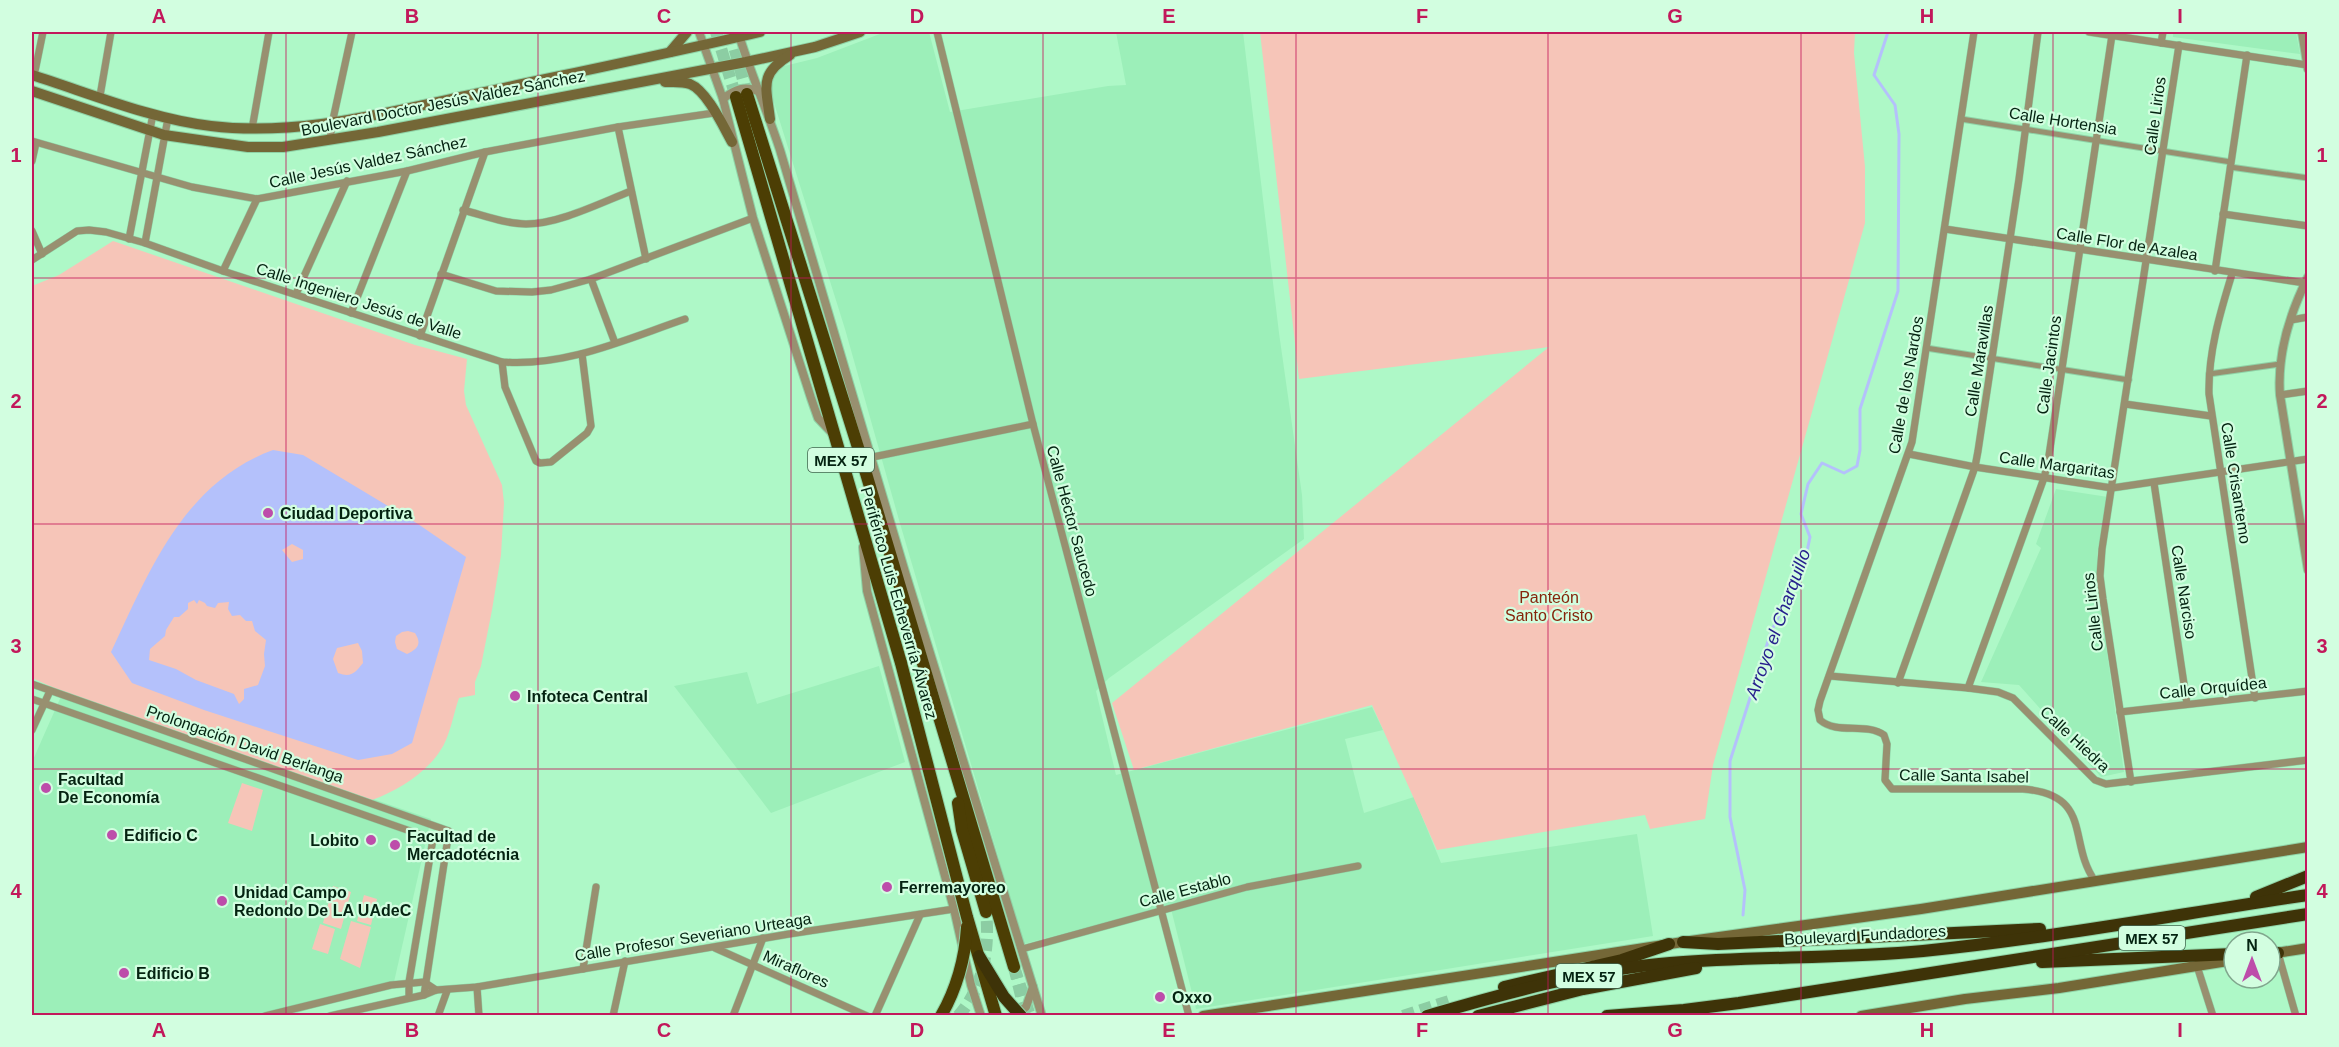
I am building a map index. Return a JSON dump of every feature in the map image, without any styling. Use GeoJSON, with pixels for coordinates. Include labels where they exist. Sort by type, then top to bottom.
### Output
{"type":"FeatureCollection","features":[{"type":"Feature","properties":{"kind":"highway","name":"Periférico Luis Echeverría Álvarez"},"geometry":{"type":"LineString","coordinates":[[749,94],[763,121],[867,459],[958,787],[1014,966]]}},
{"type":"Feature","properties":{"kind":"highway","name":"Periférico Luis Echeverría Álvarez"},"geometry":{"type":"LineString","coordinates":[[749,94],[833,434],[901,663],[967,917],[996,1016]]}},
{"type":"Feature","properties":{"kind":"highway"},"geometry":{"type":"LineString","coordinates":[[958,787],[962,830],[986,912]]}},
{"type":"Feature","properties":{"kind":"highway"},"geometry":{"type":"LineString","coordinates":[[2233,906],[2307,876]]}},
{"type":"Feature","properties":{"kind":"highway","name":"Boulevard Fundadores"},"geometry":{"type":"LineString","coordinates":[[1427,1016],[1546,985],[1667,963],[1920,951],[1993,943],[2307,895]]}},
{"type":"Feature","properties":{"kind":"highway","name":"MEX 57"},"geometry":{"type":"LineString","coordinates":[[1607,1016],[1678,1013],[2307,914]]}},
{"type":"Feature","properties":{"kind":"highway"},"geometry":{"type":"LineString","coordinates":[[941,1016],[960,975],[967,917]]}},
{"type":"Feature","properties":{"kind":"highway"},"geometry":{"type":"LineString","coordinates":[[1683,942],[1755,937],[1941,935],[2125,923]]}},
{"type":"Feature","properties":{"kind":"highway"},"geometry":{"type":"LineString","coordinates":[[1452,1000],[1622,960],[1669,944]]}},
{"type":"Feature","properties":{"kind":"highway"},"geometry":{"type":"LineString","coordinates":[[1996,963],[2222,954]]}},
{"type":"Feature","properties":{"kind":"highway"},"geometry":{"type":"LineString","coordinates":[[979,956],[1004,996],[1021,1016]]}},
{"type":"Feature","properties":{"kind":"highway"},"geometry":{"type":"LineString","coordinates":[[1478,1016],[1593,987],[1756,957]]}},
{"type":"Feature","properties":{"kind":"highway"},"geometry":{"type":"LineString","coordinates":[[1666,1016],[1678,1013]]}},
{"type":"Feature","properties":{"kind":"main road"},"geometry":{"type":"LineString","coordinates":[[670,52],[687,32]]}},
{"type":"Feature","properties":{"kind":"main road","name":"Boulevard Doctor Jesús Valdez Sánchez"},"geometry":{"type":"LineString","coordinates":[[33,75],[168,118],[210,126],[252,129],[332,124],[704,45],[739,34],[760,32]]}},
{"type":"Feature","properties":{"kind":"main road","name":"Boulevard Doctor Jesús Valdez Sánchez"},"geometry":{"type":"LineString","coordinates":[[32,91],[164,135],[248,147],[283,147],[712,69],[796,51],[861,32]]}},
{"type":"Feature","properties":{"kind":"main road"},"geometry":{"type":"LineString","coordinates":[[763,121],[768,74],[777,63],[796,51]]}},
{"type":"Feature","properties":{"kind":"main road"},"geometry":{"type":"LineString","coordinates":[[629,83],[670,82],[692,85],[704,97],[732,142]]}},
{"type":"Feature","properties":{"kind":"main road"},"geometry":{"type":"LineString","coordinates":[[1755,937],[2095,880],[2307,848]]}},
{"type":"Feature","properties":{"kind":"main road"},"geometry":{"type":"LineString","coordinates":[[1203,1016],[1683,942]]}},
{"type":"Feature","properties":{"kind":"main road"},"geometry":{"type":"LineString","coordinates":[[2282,952],[2307,948]]}},
{"type":"Feature","properties":{"kind":"main road"},"geometry":{"type":"LineString","coordinates":[[1861,1016],[2222,962]]}},
{"type":"Feature","properties":{"kind":"street"},"geometry":{"type":"LineString","coordinates":[[33,75],[42,32]]}},
{"type":"Feature","properties":{"kind":"street"},"geometry":{"type":"LineString","coordinates":[[100,96],[111,32]]}},
{"type":"Feature","properties":{"kind":"street"},"geometry":{"type":"LineString","coordinates":[[252,129],[269,32]]}},
{"type":"Feature","properties":{"kind":"street"},"geometry":{"type":"LineString","coordinates":[[330,140],[352,32]]}},
{"type":"Feature","properties":{"kind":"street"},"geometry":{"type":"LineString","coordinates":[[699,32],[723,99],[753,218],[818,418],[833,434]]}},
{"type":"Feature","properties":{"kind":"street","name":"Calle Héctor Saucedo"},"geometry":{"type":"LineString","coordinates":[[937,32],[1033,424],[1189,1016]]}},
{"type":"Feature","properties":{"kind":"street","name":"Calle de los Nardos"},"geometry":{"type":"LineString","coordinates":[[1829,725],[1820,720],[1818,715],[1821,701],[1909,453],[1974,32]]}},
{"type":"Feature","properties":{"kind":"street","name":"Calle Maravillas"},"geometry":{"type":"LineString","coordinates":[[1898,683],[1975,467],[2011,240],[2038,32]]}},
{"type":"Feature","properties":{"kind":"street"},"geometry":{"type":"LineString","coordinates":[[2092,32],[2307,67],[2302,32]]}},
{"type":"Feature","properties":{"kind":"street"},"geometry":{"type":"LineString","coordinates":[[2162,43],[2163,32]]}},
{"type":"Feature","properties":{"kind":"street"},"geometry":{"type":"LineString","coordinates":[[739,34],[746,62],[749,94]]}},
{"type":"Feature","properties":{"kind":"street","name":"Calle Jacintos"},"geometry":{"type":"LineString","coordinates":[[1968,688],[2044,477],[2112,35]]}},
{"type":"Feature","properties":{"kind":"street","name":"Calle Lirios"},"geometry":{"type":"LineString","coordinates":[[2131,782],[2100,576],[2102,549],[2179,45]]}},
{"type":"Feature","properties":{"kind":"street"},"geometry":{"type":"LineString","coordinates":[[2215,271],[2247,56]]}},
{"type":"Feature","properties":{"kind":"street"},"geometry":{"type":"LineString","coordinates":[[723,99],[741,88],[750,88],[749,94]]}},
{"type":"Feature","properties":{"kind":"street","name":"Calle Jesús Valdez Sánchez"},"geometry":{"type":"LineString","coordinates":[[34,142],[156,177],[256,199],[407,171],[485,152],[618,127],[714,113]]}},
{"type":"Feature","properties":{"kind":"street"},"geometry":{"type":"LineString","coordinates":[[129,238],[144,173],[153,114]]}},
{"type":"Feature","properties":{"kind":"street"},"geometry":{"type":"LineString","coordinates":[[145,243],[168,118]]}},
{"type":"Feature","properties":{"kind":"street","name":"Calle Hortensia"},"geometry":{"type":"LineString","coordinates":[[1961,119],[2163,151],[2307,178]]}},
{"type":"Feature","properties":{"kind":"street"},"geometry":{"type":"LineString","coordinates":[[618,127],[646,259]]}},
{"type":"Feature","properties":{"kind":"street"},"geometry":{"type":"LineString","coordinates":[[32,161],[34,142]]}},
{"type":"Feature","properties":{"kind":"street"},"geometry":{"type":"LineString","coordinates":[[420,336],[485,152]]}},
{"type":"Feature","properties":{"kind":"street"},"geometry":{"type":"LineString","coordinates":[[351,313],[407,171]]}},
{"type":"Feature","properties":{"kind":"street"},"geometry":{"type":"LineString","coordinates":[[296,294],[348,181]]}},
{"type":"Feature","properties":{"kind":"street"},"geometry":{"type":"LineString","coordinates":[[463,210],[513,223],[540,223],[631,191]]}},
{"type":"Feature","properties":{"kind":"street"},"geometry":{"type":"LineString","coordinates":[[223,271],[256,199]]}},
{"type":"Feature","properties":{"kind":"street"},"geometry":{"type":"LineString","coordinates":[[2223,214],[2307,226]]}},
{"type":"Feature","properties":{"kind":"street"},"geometry":{"type":"LineString","coordinates":[[441,274],[496,291],[551,290],[591,279],[753,218]]}},
{"type":"Feature","properties":{"kind":"street","name":"Calle Flor de Azalea"},"geometry":{"type":"LineString","coordinates":[[1945,229],[2232,274],[2306,280]]}},
{"type":"Feature","properties":{"kind":"street"},"geometry":{"type":"LineString","coordinates":[[32,231],[42,254]]}},
{"type":"Feature","properties":{"kind":"street","name":"Calle Ingeniero Jesús de Valle"},"geometry":{"type":"LineString","coordinates":[[32,260],[77,231],[106,232],[502,362],[536,363],[582,354],[685,319]]}},
{"type":"Feature","properties":{"kind":"street","name":"Calle Crisantemo"},"geometry":{"type":"LineString","coordinates":[[2232,274],[2217,327],[2209,374],[2211,416],[2255,698]]}},
{"type":"Feature","properties":{"kind":"street"},"geometry":{"type":"LineString","coordinates":[[591,279],[615,342]]}},
{"type":"Feature","properties":{"kind":"street"},"geometry":{"type":"LineString","coordinates":[[2306,280],[2291,320],[2280,364],[2280,395],[2307,570]]}},
{"type":"Feature","properties":{"kind":"street"},"geometry":{"type":"LineString","coordinates":[[2291,320],[2307,317]]}},
{"type":"Feature","properties":{"kind":"street"},"geometry":{"type":"LineString","coordinates":[[1926,348],[2129,380]]}},
{"type":"Feature","properties":{"kind":"street"},"geometry":{"type":"LineString","coordinates":[[502,362],[505,387],[536,461],[546,464],[587,433],[591,426],[582,354]]}},
{"type":"Feature","properties":{"kind":"street"},"geometry":{"type":"LineString","coordinates":[[2209,374],[2280,364]]}},
{"type":"Feature","properties":{"kind":"street"},"geometry":{"type":"LineString","coordinates":[[2280,395],[2307,391]]}},
{"type":"Feature","properties":{"kind":"street"},"geometry":{"type":"LineString","coordinates":[[2125,404],[2211,416]]}},
{"type":"Feature","properties":{"kind":"street"},"geometry":{"type":"LineString","coordinates":[[1033,424],[867,459],[905,572],[1042,1016]]}},
{"type":"Feature","properties":{"kind":"street","name":"Calle Margaritas"},"geometry":{"type":"LineString","coordinates":[[1909,453],[1975,467],[2112,488],[2307,459]]}},
{"type":"Feature","properties":{"kind":"street","name":"Calle Narciso"},"geometry":{"type":"LineString","coordinates":[[2154,483],[2187,704]]}},
{"type":"Feature","properties":{"kind":"street"},"geometry":{"type":"LineString","coordinates":[[860,523],[867,591],[981,1016]]}},
{"type":"Feature","properties":{"kind":"street","name":"Calle Hiedra"},"geometry":{"type":"LineString","coordinates":[[1830,676],[1998,692],[2013,698],[2100,783],[2131,782],[2307,760]]}},
{"type":"Feature","properties":{"kind":"street","name":"Prolongación David Berlanga"},"geometry":{"type":"LineString","coordinates":[[32,684],[449,831],[424,982]]}},
{"type":"Feature","properties":{"kind":"street"},"geometry":{"type":"LineString","coordinates":[[32,730],[50,691]]}},
{"type":"Feature","properties":{"kind":"street","name":"Calle Orquídea"},"geometry":{"type":"LineString","coordinates":[[2121,712],[2307,691]]}},
{"type":"Feature","properties":{"kind":"street","name":"Prolongación David Berlanga"},"geometry":{"type":"LineString","coordinates":[[32,699],[433,839],[410,982]]}},
{"type":"Feature","properties":{"kind":"street","name":"Calle Santa Isabel"},"geometry":{"type":"LineString","coordinates":[[1829,725],[1874,730],[1884,735],[1887,744],[1885,780],[1892,789],[2023,789],[2058,800],[2074,816],[2088,869],[2095,880]]}},
{"type":"Feature","properties":{"kind":"street","name":"Calle Establo"},"geometry":{"type":"LineString","coordinates":[[1022,949],[1247,887],[1358,866]]}},
{"type":"Feature","properties":{"kind":"street"},"geometry":{"type":"LineString","coordinates":[[583,969],[596,887]]}},
{"type":"Feature","properties":{"kind":"street","name":"Calle Profesor Severiano Urteaga"},"geometry":{"type":"LineString","coordinates":[[330,1016],[424,995],[436,990],[477,987],[764,938],[954,909]]}},
{"type":"Feature","properties":{"kind":"street"},"geometry":{"type":"LineString","coordinates":[[875,1016],[920,915]]}},
{"type":"Feature","properties":{"kind":"street"},"geometry":{"type":"LineString","coordinates":[[733,1016],[764,938]]}},
{"type":"Feature","properties":{"kind":"street","name":"Miraflores"},"geometry":{"type":"LineString","coordinates":[[715,948],[867,1016]]}},
{"type":"Feature","properties":{"kind":"street"},"geometry":{"type":"LineString","coordinates":[[613,1016],[625,961]]}},
{"type":"Feature","properties":{"kind":"street"},"geometry":{"type":"LineString","coordinates":[[2197,966],[2212,1016]]}},
{"type":"Feature","properties":{"kind":"street"},"geometry":{"type":"LineString","coordinates":[[2282,978],[2296,1016]]}},
{"type":"Feature","properties":{"kind":"street"},"geometry":{"type":"LineString","coordinates":[[409,997],[410,982]]}},
{"type":"Feature","properties":{"kind":"street"},"geometry":{"type":"LineString","coordinates":[[424,982],[424,995]]}},
{"type":"Feature","properties":{"kind":"street"},"geometry":{"type":"LineString","coordinates":[[264,1016],[370,988],[424,982],[436,990]]}},
{"type":"Feature","properties":{"kind":"street"},"geometry":{"type":"LineString","coordinates":[[1015,1016],[1026,1007],[1034,985]]}},
{"type":"Feature","properties":{"kind":"street"},"geometry":{"type":"LineString","coordinates":[[477,987],[479,1016]]}},
{"type":"Feature","properties":{"kind":"street"},"geometry":{"type":"LineString","coordinates":[[438,1016],[447,990]]}},
{"type":"Feature","properties":{"kind":"street"},"geometry":{"type":"LineString","coordinates":[[976,1002],[987,1012],[996,1016]]}},
{"type":"Feature","properties":{"kind":"shaded area"},"geometry":{"type":"Polygon","coordinates":[[[885,32],[929,32],[950,112],[1126,85],[1116,32],[1243,32],[1279,333],[1302,495],[1304,539],[1109,678],[1096,691],[1116,775],[1372,707],[1383,730],[1345,739],[1364,813],[1414,797],[1441,863],[1637,834],[1653,936],[1196,1009],[1170,905],[1024,944],[845,329],[764,71],[817,58],[885,32]]]}},
{"type":"Feature","properties":{"kind":"shaded area"},"geometry":{"type":"Polygon","coordinates":[[[2173,32],[2296,32],[2300,54],[2173,37],[2173,32]]]}},
{"type":"Feature","properties":{"kind":"shaded area"},"geometry":{"type":"Polygon","coordinates":[[[2056,489],[2108,497],[2097,554],[2100,604],[2124,772],[2101,777],[2019,685],[1981,682],[2041,548],[2036,544],[2056,489]]]}},
{"type":"Feature","properties":{"kind":"shaded area"},"geometry":{"type":"Polygon","coordinates":[[[879,666],[905,762],[771,813],[674,686],[747,672],[757,704],[879,666]]]}},
{"type":"Feature","properties":{"kind":"shaded area","name":"Unidad Campo Redondo De LA UAdeC"},"geometry":{"type":"Polygon","coordinates":[[[63,692],[431,819],[394,982],[291,1015],[32,1015],[32,762],[63,692]]]}},
{"type":"Feature","properties":{"kind":"green space","name":"Panteón Santo Cristo"},"geometry":{"type":"Polygon","coordinates":[[[1260,32],[1855,32],[1854,53],[1865,167],[1865,223],[1713,765],[1705,819],[1650,829],[1645,815],[1437,850],[1372,705],[1134,770],[1112,703],[1549,347],[1299,379],[1260,32]]]}},
{"type":"Feature","properties":{"kind":"green space","name":"Ciudad Deportiva"},"geometry":{"type":"Polygon","coordinates":[[[113,241],[415,345],[467,359],[464,391],[466,405],[502,485],[504,503],[501,555],[492,610],[481,666],[475,682],[475,695],[459,698],[446,739],[434,759],[410,781],[391,792],[372,800],[63,692],[32,678],[32,286],[59,275],[113,241]]]}},
{"type":"Feature","properties":{"kind":"green space"},"geometry":{"type":"Polygon","coordinates":[[[242,783],[263,790],[252,831],[228,823],[242,783]]]}},
{"type":"Feature","properties":{"kind":"green space"},"geometry":{"type":"Polygon","coordinates":[[[333,886],[351,892],[341,929],[323,923],[333,886]]]}},
{"type":"Feature","properties":{"kind":"green space"},"geometry":{"type":"Polygon","coordinates":[[[364,895],[377,899],[371,925],[357,921],[364,895]]]}},
{"type":"Feature","properties":{"kind":"green space"},"geometry":{"type":"Polygon","coordinates":[[[351,921],[371,927],[360,968],[340,959],[351,921]]]}},
{"type":"Feature","properties":{"kind":"green space"},"geometry":{"type":"Polygon","coordinates":[[[320,924],[335,929],[328,954],[312,949],[320,924]]]}},
{"type":"Feature","properties":{"kind":"water"},"geometry":{"type":"Polygon","coordinates":[[[273,450],[303,455],[418,524],[466,557],[412,743],[392,754],[358,760],[204,710],[132,683],[111,652],[140,591],[172,533],[192,507],[215,484],[242,465],[273,450]],[[292,544],[282,550],[292,562],[303,559],[303,550],[292,544]],[[194,600],[188,603],[188,609],[179,617],[174,617],[165,636],[150,649],[149,660],[234,694],[239,704],[244,699],[244,689],[258,685],[265,666],[266,640],[255,631],[252,621],[246,621],[240,615],[232,616],[228,609],[229,602],[218,603],[215,608],[199,600],[197,604],[194,600]],[[402,632],[396,636],[395,642],[397,649],[407,654],[416,648],[418,640],[415,633],[402,632]],[[358,643],[337,648],[333,659],[338,673],[352,674],[363,663],[362,651],[358,643]]]}},
{"type":"Feature","properties":{"kind":"waterway","name":"Arroyo el Charquillo"},"geometry":{"type":"LineString","coordinates":[[1743,915],[1745,890],[1730,817],[1730,761],[1771,632],[1805,561],[1810,537],[1801,514],[1808,484],[1822,463],[1844,473],[1857,466],[1860,450],[1860,409],[1898,291],[1899,134],[1895,105],[1874,75],[1888,32]]}},
{"type":"Feature","properties":{"kind":"tunnel"},"geometry":{"type":"LineString","coordinates":[[716,32],[736,97]]}},
{"type":"Feature","properties":{"kind":"tunnel"},"geometry":{"type":"LineString","coordinates":[[730,32],[747,94]]}},
{"type":"Feature","properties":{"kind":"tunnel"},"geometry":{"type":"LineString","coordinates":[[958,1016],[967,1005],[983,967],[987,940],[986,912]]}},
{"type":"Feature","properties":{"kind":"tunnel"},"geometry":{"type":"LineString","coordinates":[[1014,967],[1026,1016]]}},
{"type":"Feature","properties":{"kind":"tunnel"},"geometry":{"type":"LineString","coordinates":[[1014,967],[1030,1016]]}},
{"type":"Feature","properties":{"kind":"tunnel"},"geometry":{"type":"LineString","coordinates":[[1403,1016],[1452,1000]]}},
{"type":"Feature","properties":{"kind":"place","name":"Ciudad Deportiva"},"geometry":{"type":"Point","coordinates":[268,513]}},
{"type":"Feature","properties":{"kind":"place","name":"Infoteca Central"},"geometry":{"type":"Point","coordinates":[515,696]}},
{"type":"Feature","properties":{"kind":"place","name":"Facultad De Economía"},"geometry":{"type":"Point","coordinates":[46,788]}},
{"type":"Feature","properties":{"kind":"place","name":"Edificio C"},"geometry":{"type":"Point","coordinates":[112,835]}},
{"type":"Feature","properties":{"kind":"place","name":"Lobito"},"geometry":{"type":"Point","coordinates":[371,840]}},
{"type":"Feature","properties":{"kind":"place","name":"Facultad de Mercadotécnia"},"geometry":{"type":"Point","coordinates":[395,845]}},
{"type":"Feature","properties":{"kind":"place","name":"Ferremayoreo"},"geometry":{"type":"Point","coordinates":[887,887]}},
{"type":"Feature","properties":{"kind":"place","name":"Unidad Campo Redondo De LA UAdeC"},"geometry":{"type":"Point","coordinates":[222,901]}},
{"type":"Feature","properties":{"kind":"place","name":"Edificio B"},"geometry":{"type":"Point","coordinates":[124,973]}},
{"type":"Feature","properties":{"kind":"place","name":"Oxxo"},"geometry":{"type":"Point","coordinates":[1160,997]}}]}
